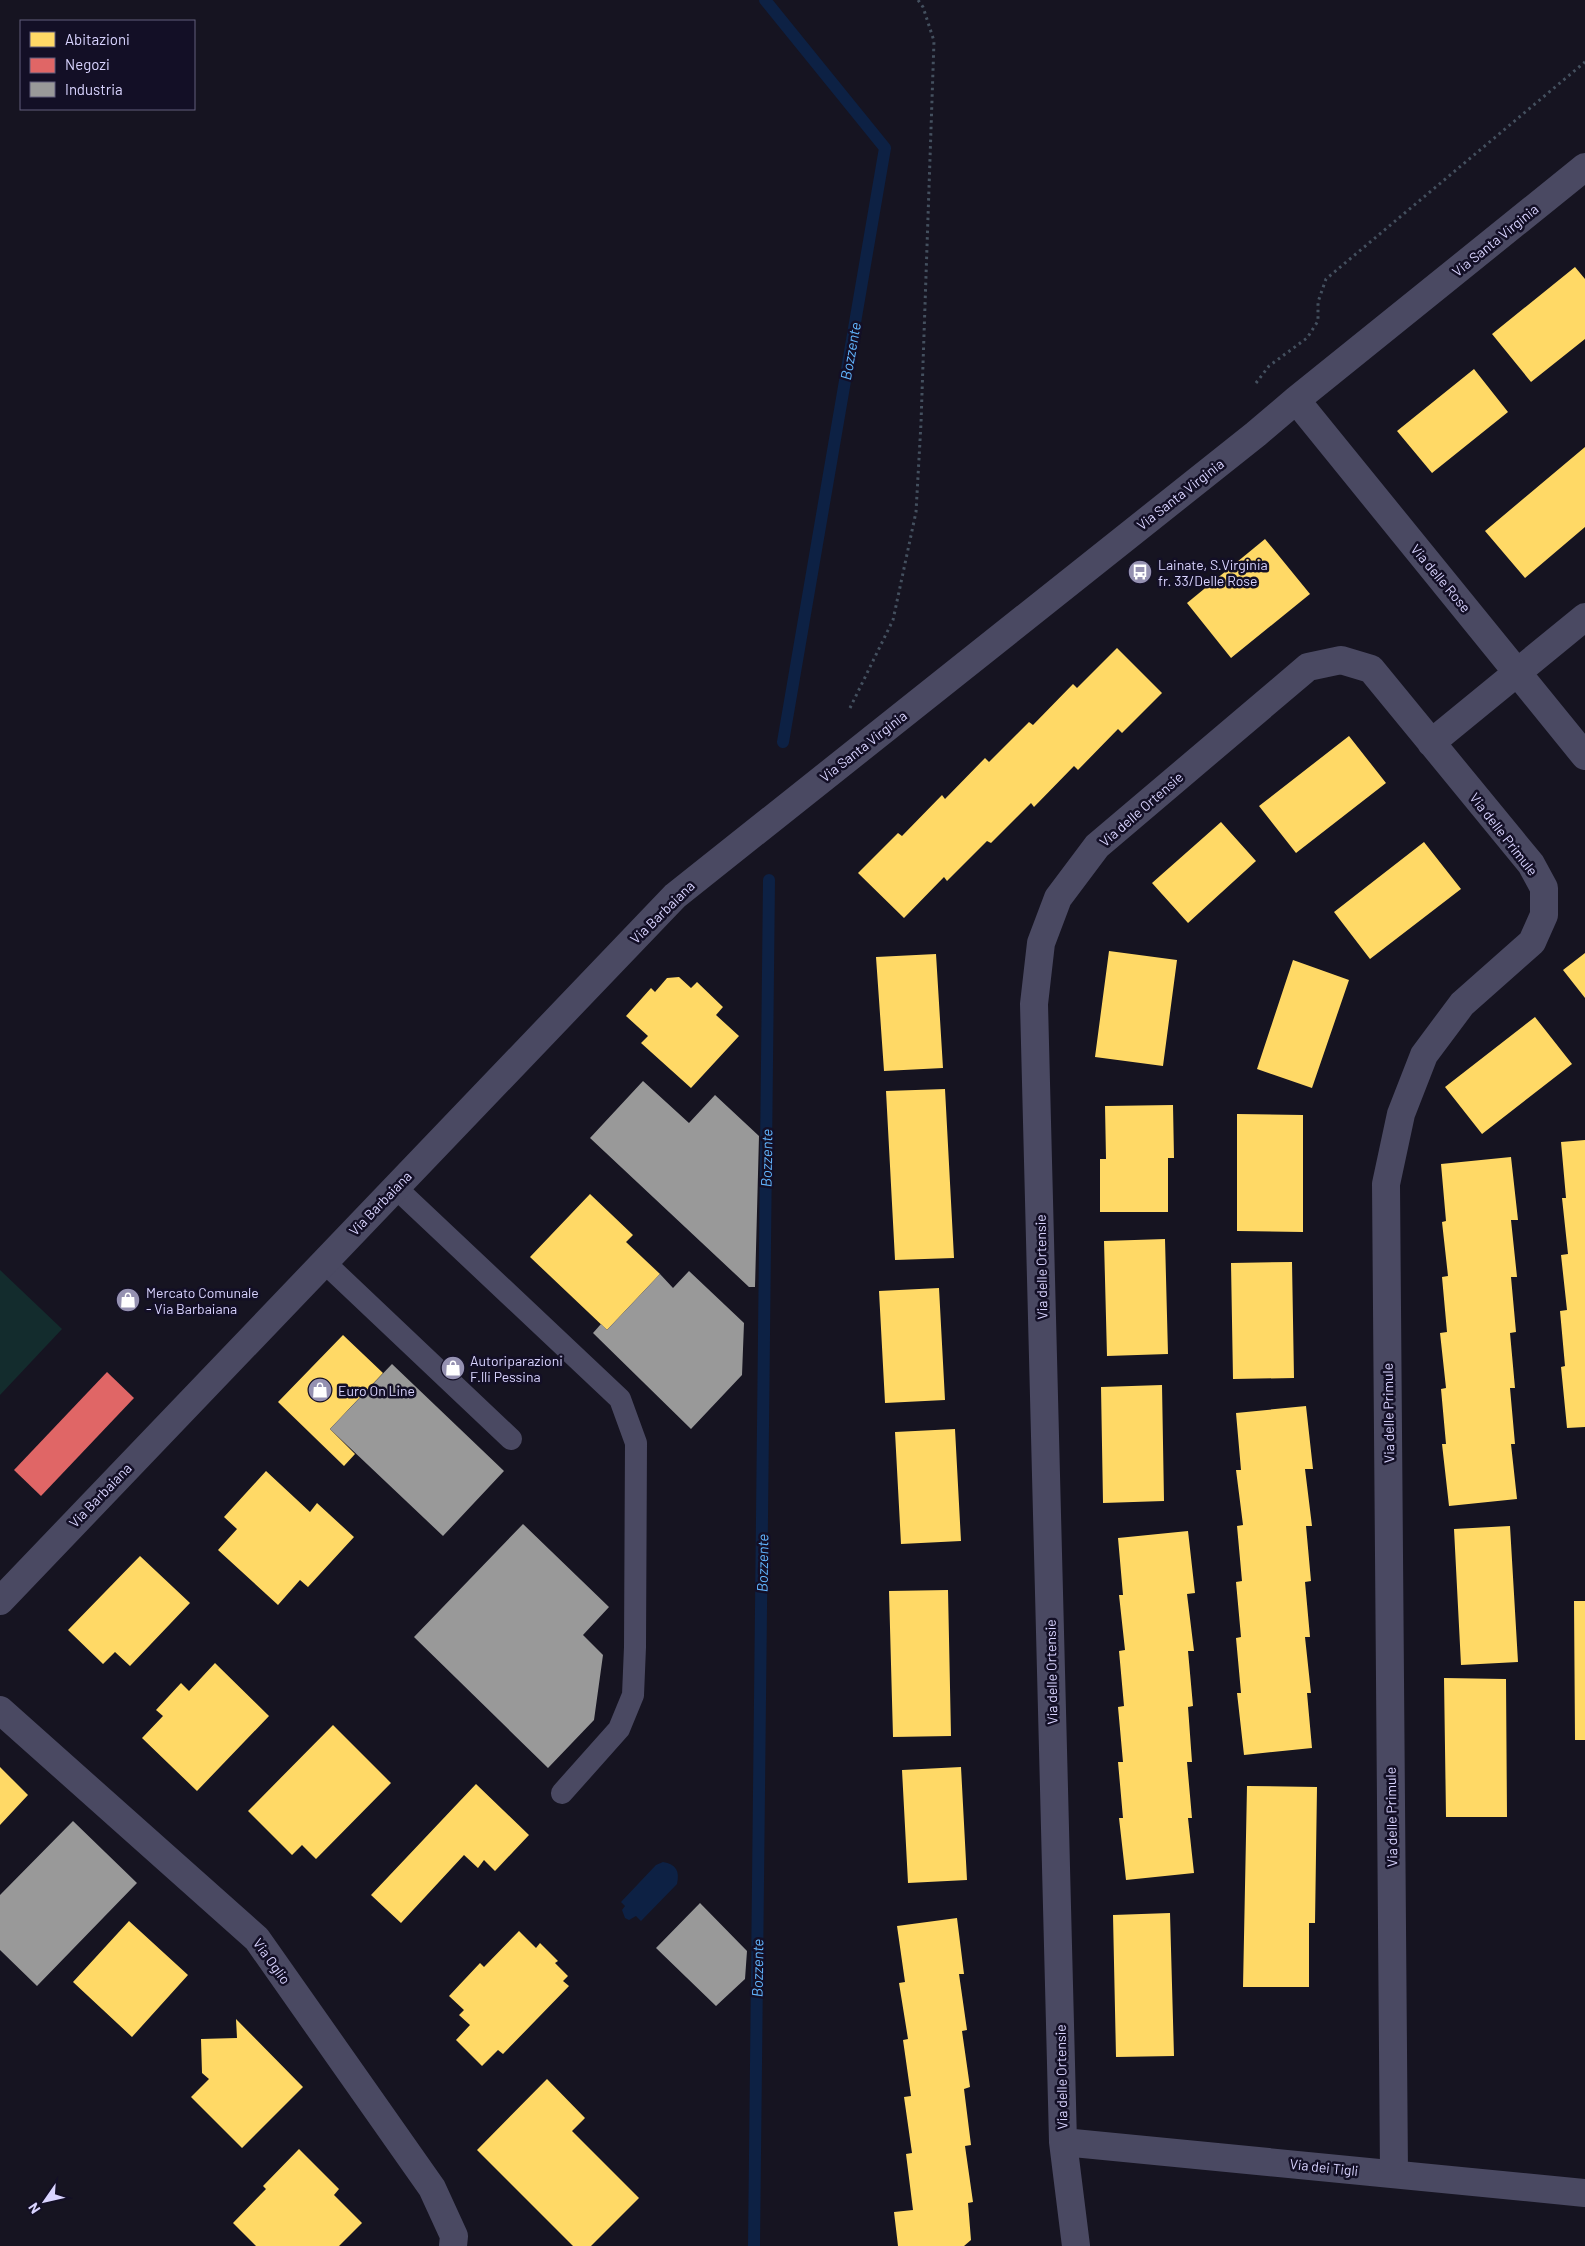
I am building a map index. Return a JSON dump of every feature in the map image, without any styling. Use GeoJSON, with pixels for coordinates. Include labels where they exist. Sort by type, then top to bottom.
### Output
{"type":"FeatureCollection","features":[{"type":"Feature","properties":{"kind":"street","name":"Via Santa Virginia"},"geometry":{"type":"LineString","coordinates":[[772,817],[1241,446],[1585,167]]}},
{"type":"Feature","properties":{"kind":"street","name":"Via delle Rose"},"geometry":{"type":"LineString","coordinates":[[1296,400],[1518,671],[1585,756]]}},
{"type":"Feature","properties":{"kind":"street"},"geometry":{"type":"LineString","coordinates":[[1431,743],[1585,617]]}},
{"type":"Feature","properties":{"kind":"street","name":"Via delle Ortensie"},"geometry":{"type":"LineString","coordinates":[[1076,2246],[1063,2142],[1034,1004],[1041,943],[1058,898],[1097,846],[1308,667],[1341,660],[1371,669],[1431,743]]}},
{"type":"Feature","properties":{"kind":"street","name":"Via delle Primule"},"geometry":{"type":"LineString","coordinates":[[1394,2174],[1386,1184],[1401,1114],[1424,1055],[1462,1004],[1532,942],[1544,915],[1544,888],[1531,864],[1431,743]]}},
{"type":"Feature","properties":{"kind":"street","name":"Via Barbaiana"},"geometry":{"type":"LineString","coordinates":[[0,1601],[675,896],[772,817]]}},
{"type":"Feature","properties":{"kind":"street","name":"Via Oglio"},"geometry":{"type":"LineString","coordinates":[[0,1710],[257,1939],[432,2188],[454,2236],[453,2246]]}},
{"type":"Feature","properties":{"kind":"street","name":"Via dei Tigli"},"geometry":{"type":"LineString","coordinates":[[1063,2142],[1585,2193]]}},
{"type":"Feature","properties":{"kind":"lane"},"geometry":{"type":"LineString","coordinates":[[395,1187],[620,1399],[636,1443],[633,1695],[619,1730],[562,1793]]}},
{"type":"Feature","properties":{"kind":"lane"},"geometry":{"type":"LineString","coordinates":[[324,1262],[511,1439]]}},
{"type":"Feature","properties":{"kind":"path"},"geometry":{"type":"LineString","coordinates":[[846,716],[893,620],[916,512],[922,413],[934,41],[923,7],[918,0]]}},
{"type":"Feature","properties":{"kind":"path"},"geometry":{"type":"LineString","coordinates":[[1253,388],[1269,366],[1307,338],[1318,321],[1318,302],[1326,279],[1585,62]]}},
{"type":"Feature","properties":{"kind":"green space"},"geometry":{"type":"Polygon","coordinates":[[[0,1270],[62,1329],[0,1395],[0,1270]]]}},
{"type":"Feature","properties":{"kind":"water"},"geometry":{"type":"Polygon","coordinates":[[[663,1862],[671,1864],[676,1869],[678,1875],[677,1884],[641,1921],[636,1916],[629,1920],[625,1918],[622,1910],[625,1906],[621,1902],[656,1865],[663,1862]]]}},
{"type":"Feature","properties":{"kind":"building: Abitazioni"},"geometry":{"type":"Polygon","coordinates":[[[1575,267],[1585,279],[1585,339],[1531,382],[1492,334],[1575,267]]]}},
{"type":"Feature","properties":{"kind":"building: Abitazioni"},"geometry":{"type":"Polygon","coordinates":[[[1474,369],[1508,412],[1432,473],[1397,431],[1474,369]]]}},
{"type":"Feature","properties":{"kind":"building: Abitazioni"},"geometry":{"type":"Polygon","coordinates":[[[1585,447],[1585,527],[1525,578],[1485,531],[1585,447]]]}},
{"type":"Feature","properties":{"kind":"building: Abitazioni"},"geometry":{"type":"Polygon","coordinates":[[[1265,539],[1310,594],[1231,658],[1187,603],[1265,539]]]}},
{"type":"Feature","properties":{"kind":"building: Abitazioni"},"geometry":{"type":"Polygon","coordinates":[[[1117,648],[1162,693],[1122,733],[1118,729],[1078,770],[1074,766],[1034,807],[1031,803],[991,843],[987,841],[947,881],[944,877],[904,918],[858,873],[898,833],[902,836],[942,795],[945,799],[985,758],[989,762],[1029,722],[1033,725],[1073,684],[1077,688],[1117,648]]]}},
{"type":"Feature","properties":{"kind":"building: Abitazioni"},"geometry":{"type":"Polygon","coordinates":[[[1349,736],[1386,783],[1296,853],[1259,806],[1349,736]]]}},
{"type":"Feature","properties":{"kind":"building: Abitazioni"},"geometry":{"type":"Polygon","coordinates":[[[1221,822],[1256,861],[1188,923],[1152,883],[1221,822]]]}},
{"type":"Feature","properties":{"kind":"building: Abitazioni"},"geometry":{"type":"Polygon","coordinates":[[[1424,842],[1461,889],[1370,959],[1334,912],[1424,842]]]}},
{"type":"Feature","properties":{"kind":"building: Abitazioni"},"geometry":{"type":"Polygon","coordinates":[[[1109,951],[1177,960],[1163,1066],[1095,1057],[1109,951]]]}},
{"type":"Feature","properties":{"kind":"building: Abitazioni"},"geometry":{"type":"Polygon","coordinates":[[[1585,953],[1585,998],[1563,970],[1585,953]]]}},
{"type":"Feature","properties":{"kind":"building: Abitazioni"},"geometry":{"type":"Polygon","coordinates":[[[936,954],[943,1068],[884,1071],[876,957],[936,954]]]}},
{"type":"Feature","properties":{"kind":"building: Abitazioni"},"geometry":{"type":"Polygon","coordinates":[[[1293,960],[1349,980],[1312,1088],[1257,1069],[1293,960]]]}},
{"type":"Feature","properties":{"kind":"building: Abitazioni"},"geometry":{"type":"Polygon","coordinates":[[[679,977],[691,988],[697,982],[723,1007],[716,1015],[739,1036],[691,1088],[641,1043],[648,1036],[626,1016],[651,988],[655,992],[667,978],[679,977]]]}},
{"type":"Feature","properties":{"kind":"building: Abitazioni"},"geometry":{"type":"Polygon","coordinates":[[[1535,1017],[1572,1064],[1482,1134],[1445,1087],[1535,1017]]]}},
{"type":"Feature","properties":{"kind":"building: Abitazioni"},"geometry":{"type":"Polygon","coordinates":[[[945,1089],[954,1258],[895,1260],[886,1091],[945,1089]]]}},
{"type":"Feature","properties":{"kind":"building: Abitazioni"},"geometry":{"type":"Polygon","coordinates":[[[1173,1105],[1174,1158],[1168,1158],[1168,1212],[1100,1212],[1100,1159],[1106,1159],[1105,1106],[1173,1105]]]}},
{"type":"Feature","properties":{"kind":"building: Abitazioni"},"geometry":{"type":"Polygon","coordinates":[[[1237,1114],[1303,1115],[1303,1232],[1237,1231],[1237,1114]]]}},
{"type":"Feature","properties":{"kind":"building: Abitazioni"},"geometry":{"type":"Polygon","coordinates":[[[1585,1140],[1585,1427],[1567,1428],[1561,1367],[1565,1366],[1560,1311],[1567,1310],[1561,1255],[1568,1254],[1562,1198],[1566,1198],[1561,1142],[1585,1140]]]}},
{"type":"Feature","properties":{"kind":"building: Abitazioni"},"geometry":{"type":"Polygon","coordinates":[[[1511,1157],[1518,1220],[1511,1220],[1517,1277],[1511,1277],[1516,1332],[1510,1333],[1515,1388],[1510,1388],[1515,1444],[1511,1444],[1517,1499],[1449,1506],[1442,1444],[1446,1444],[1441,1389],[1446,1388],[1440,1333],[1447,1332],[1442,1277],[1448,1276],[1442,1222],[1446,1221],[1441,1164],[1511,1157]]]}},
{"type":"Feature","properties":{"kind":"building: Abitazioni"},"geometry":{"type":"Polygon","coordinates":[[[590,1194],[633,1235],[626,1242],[660,1274],[607,1330],[530,1257],[590,1194]]]}},
{"type":"Feature","properties":{"kind":"building: Abitazioni"},"geometry":{"type":"Polygon","coordinates":[[[1165,1239],[1168,1354],[1107,1356],[1104,1241],[1165,1239]]]}},
{"type":"Feature","properties":{"kind":"building: Abitazioni"},"geometry":{"type":"Polygon","coordinates":[[[1292,1262],[1294,1378],[1233,1379],[1231,1263],[1292,1262]]]}},
{"type":"Feature","properties":{"kind":"building: Abitazioni"},"geometry":{"type":"Polygon","coordinates":[[[939,1288],[945,1400],[885,1403],[879,1291],[939,1288]]]}},
{"type":"Feature","properties":{"kind":"building: Abitazioni"},"geometry":{"type":"Polygon","coordinates":[[[343,1335],[383,1373],[330,1429],[355,1454],[344,1466],[278,1402],[343,1335]]]}},
{"type":"Feature","properties":{"kind":"building: Abitazioni"},"geometry":{"type":"Polygon","coordinates":[[[1162,1385],[1164,1501],[1103,1503],[1101,1387],[1162,1385]]]}},
{"type":"Feature","properties":{"kind":"building: Abitazioni"},"geometry":{"type":"Polygon","coordinates":[[[1306,1406],[1313,1469],[1305,1469],[1312,1526],[1306,1526],[1311,1581],[1305,1582],[1310,1637],[1305,1637],[1311,1693],[1307,1693],[1312,1748],[1244,1755],[1237,1693],[1241,1693],[1236,1638],[1241,1637],[1236,1582],[1242,1581],[1237,1526],[1243,1525],[1236,1470],[1241,1470],[1236,1413],[1306,1406]]]}},
{"type":"Feature","properties":{"kind":"building: Abitazioni"},"geometry":{"type":"Polygon","coordinates":[[[955,1429],[961,1541],[901,1544],[895,1432],[955,1429]]]}},
{"type":"Feature","properties":{"kind":"building: Abitazioni"},"geometry":{"type":"Polygon","coordinates":[[[266,1471],[310,1512],[317,1503],[354,1537],[308,1587],[300,1580],[278,1605],[218,1550],[237,1529],[224,1517],[266,1471]]]}},
{"type":"Feature","properties":{"kind":"building: Abitazioni"},"geometry":{"type":"Polygon","coordinates":[[[1510,1526],[1518,1662],[1461,1665],[1454,1529],[1510,1526]]]}},
{"type":"Feature","properties":{"kind":"building: Abitazioni"},"geometry":{"type":"Polygon","coordinates":[[[1188,1531],[1195,1593],[1187,1594],[1194,1651],[1188,1651],[1193,1706],[1188,1707],[1192,1762],[1187,1762],[1192,1818],[1188,1818],[1194,1873],[1126,1880],[1119,1818],[1123,1818],[1118,1762],[1123,1762],[1118,1707],[1124,1706],[1119,1651],[1125,1650],[1119,1595],[1123,1595],[1118,1538],[1188,1531]]]}},
{"type":"Feature","properties":{"kind":"building: Abitazioni"},"geometry":{"type":"Polygon","coordinates":[[[140,1556],[190,1603],[130,1666],[115,1652],[103,1664],[68,1630],[140,1556]]]}},
{"type":"Feature","properties":{"kind":"building: Abitazioni"},"geometry":{"type":"Polygon","coordinates":[[[948,1590],[951,1736],[893,1737],[889,1591],[948,1590]]]}},
{"type":"Feature","properties":{"kind":"building: Abitazioni"},"geometry":{"type":"Polygon","coordinates":[[[1574,1601],[1585,1601],[1585,1740],[1575,1740],[1574,1601]]]}},
{"type":"Feature","properties":{"kind":"building: Abitazioni"},"geometry":{"type":"Polygon","coordinates":[[[215,1663],[269,1716],[197,1791],[142,1738],[163,1716],[156,1710],[181,1683],[189,1691],[215,1663]]]}},
{"type":"Feature","properties":{"kind":"building: Abitazioni"},"geometry":{"type":"Polygon","coordinates":[[[1444,1678],[1506,1679],[1507,1817],[1446,1817],[1444,1678]]]}},
{"type":"Feature","properties":{"kind":"building: Abitazioni"},"geometry":{"type":"Polygon","coordinates":[[[333,1725],[391,1783],[316,1859],[302,1845],[292,1855],[248,1811],[333,1725]]]}},
{"type":"Feature","properties":{"kind":"building: Abitazioni"},"geometry":{"type":"Polygon","coordinates":[[[0,1767],[28,1795],[0,1825],[0,1767]]]}},
{"type":"Feature","properties":{"kind":"building: Abitazioni"},"geometry":{"type":"Polygon","coordinates":[[[961,1767],[967,1880],[908,1883],[902,1770],[961,1767]]]}},
{"type":"Feature","properties":{"kind":"building: Abitazioni"},"geometry":{"type":"Polygon","coordinates":[[[476,1784],[529,1835],[495,1871],[484,1860],[478,1868],[464,1855],[401,1923],[371,1895],[476,1784]]]}},
{"type":"Feature","properties":{"kind":"building: Abitazioni"},"geometry":{"type":"Polygon","coordinates":[[[1247,1786],[1317,1787],[1315,1923],[1309,1923],[1309,1987],[1243,1987],[1247,1786]]]}},
{"type":"Feature","properties":{"kind":"building: Abitazioni"},"geometry":{"type":"Polygon","coordinates":[[[1170,1913],[1174,2056],[1116,2057],[1113,1915],[1170,1913]]]}},
{"type":"Feature","properties":{"kind":"building: Abitazioni"},"geometry":{"type":"Polygon","coordinates":[[[957,1918],[964,1974],[959,1974],[967,2030],[962,2031],[970,2087],[964,2089],[971,2145],[965,2146],[973,2202],[968,2203],[971,2240],[964,2246],[898,2246],[894,2212],[913,2210],[906,2154],[912,2153],[904,2097],[911,2096],[903,2040],[908,2039],[899,1983],[905,1982],[897,1926],[957,1918]]]}},
{"type":"Feature","properties":{"kind":"building: Abitazioni"},"geometry":{"type":"Polygon","coordinates":[[[129,1921],[188,1975],[132,2037],[73,1982],[129,1921]]]}},
{"type":"Feature","properties":{"kind":"building: Abitazioni"},"geometry":{"type":"Polygon","coordinates":[[[519,1931],[536,1948],[540,1943],[558,1961],[555,1963],[568,1976],[563,1981],[569,1986],[503,2054],[498,2050],[482,2066],[456,2040],[470,2025],[459,2015],[464,2010],[449,1996],[480,1963],[484,1967],[519,1931]]]}},
{"type":"Feature","properties":{"kind":"building: Abitazioni"},"geometry":{"type":"Polygon","coordinates":[[[236,2019],[303,2087],[242,2148],[191,2097],[209,2079],[202,2073],[201,2039],[237,2038],[236,2019]]]}},
{"type":"Feature","properties":{"kind":"building: Abitazioni"},"geometry":{"type":"Polygon","coordinates":[[[547,2079],[585,2118],[572,2131],[639,2198],[591,2246],[573,2246],[477,2150],[547,2079]]]}},
{"type":"Feature","properties":{"kind":"building: Abitazioni"},"geometry":{"type":"Polygon","coordinates":[[[299,2149],[339,2189],[334,2195],[362,2223],[339,2246],[256,2246],[233,2223],[266,2189],[263,2186],[299,2149]]]}},
{"type":"Feature","properties":{"kind":"building: Negozi"},"geometry":{"type":"Polygon","coordinates":[[[107,1372],[134,1398],[41,1496],[14,1470],[107,1372]]]}},
{"type":"Feature","properties":{"kind":"building: Industria"},"geometry":{"type":"Polygon","coordinates":[[[643,1081],[689,1123],[715,1095],[759,1136],[755,1287],[749,1287],[590,1138],[643,1081]]]}},
{"type":"Feature","properties":{"kind":"building: Industria"},"geometry":{"type":"Polygon","coordinates":[[[689,1271],[744,1323],[742,1375],[691,1429],[593,1333],[601,1324],[607,1330],[660,1274],[673,1288],[689,1271]]]}},
{"type":"Feature","properties":{"kind":"building: Industria"},"geometry":{"type":"Polygon","coordinates":[[[392,1364],[504,1471],[443,1536],[330,1429],[392,1364]]]}},
{"type":"Feature","properties":{"kind":"building: Industria"},"geometry":{"type":"Polygon","coordinates":[[[523,1524],[609,1607],[583,1635],[603,1655],[594,1720],[548,1768],[414,1637],[523,1524]]]}},
{"type":"Feature","properties":{"kind":"building: Industria"},"geometry":{"type":"Polygon","coordinates":[[[73,1821],[137,1883],[37,1986],[0,1950],[0,1895],[73,1821]]]}},
{"type":"Feature","properties":{"kind":"building: Industria"},"geometry":{"type":"Polygon","coordinates":[[[700,1903],[747,1951],[745,1979],[716,2006],[656,1948],[700,1903]]]}},
{"type":"Feature","properties":{"kind":"waterway","name":"Bozzente"},"geometry":{"type":"LineString","coordinates":[[765,0],[885,148],[783,742]]}},
{"type":"Feature","properties":{"kind":"waterway","name":"Bozzente"},"geometry":{"type":"LineString","coordinates":[[754,2246],[769,880]]}},
{"type":"Feature","properties":{"kind":"place","name":"Lainate, S.Virginia fr. 33/Delle Rose"},"geometry":{"type":"Point","coordinates":[1140,572]}},
{"type":"Feature","properties":{"kind":"place","name":"Mercato Comunale - Via Barbaiana"},"geometry":{"type":"Point","coordinates":[128,1300]}},
{"type":"Feature","properties":{"kind":"place","name":"Autoriparazioni F.lli Pessina"},"geometry":{"type":"Point","coordinates":[453,1368]}},
{"type":"Feature","properties":{"kind":"place","name":"Euro On Line"},"geometry":{"type":"Point","coordinates":[320,1390]}}]}
